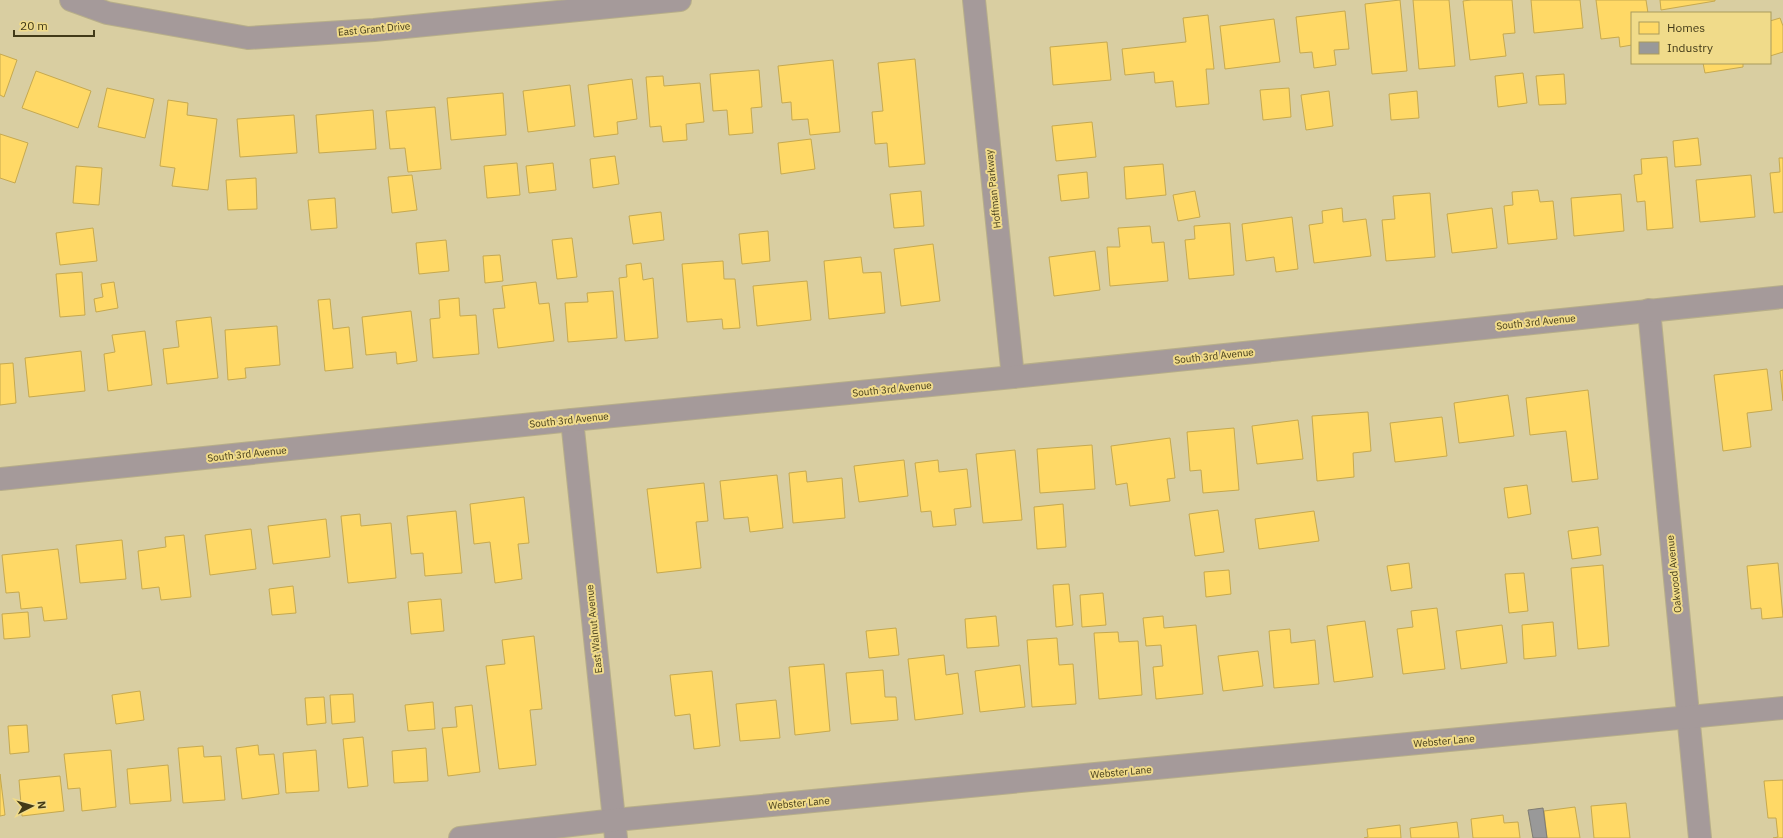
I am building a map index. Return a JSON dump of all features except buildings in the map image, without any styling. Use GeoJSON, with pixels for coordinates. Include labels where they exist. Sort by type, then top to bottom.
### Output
{"type":"FeatureCollection","features":[{"type":"Feature","properties":{"kind":"street","name":"East Grant Drive"},"geometry":{"type":"LineString","coordinates":[[71,0],[107,14],[248,38],[374,30],[680,0]]}},
{"type":"Feature","properties":{"kind":"street","name":"Hoffman Parkway"},"geometry":{"type":"LineString","coordinates":[[974,0],[1013,377]]}},
{"type":"Feature","properties":{"kind":"street","name":"South 3rd Avenue"},"geometry":{"type":"LineString","coordinates":[[0,480],[572,420],[1013,377],[1783,296]]}},
{"type":"Feature","properties":{"kind":"street","name":"Oakwood Avenue"},"geometry":{"type":"LineString","coordinates":[[1649,310],[1700,838]]}},
{"type":"Feature","properties":{"kind":"street","name":"East Walnut Avenue"},"geometry":{"type":"LineString","coordinates":[[572,420],[615,829]]}},
{"type":"Feature","properties":{"kind":"street","name":"Webster Lane"},"geometry":{"type":"LineString","coordinates":[[460,838],[615,829],[1783,708]]}}]}
